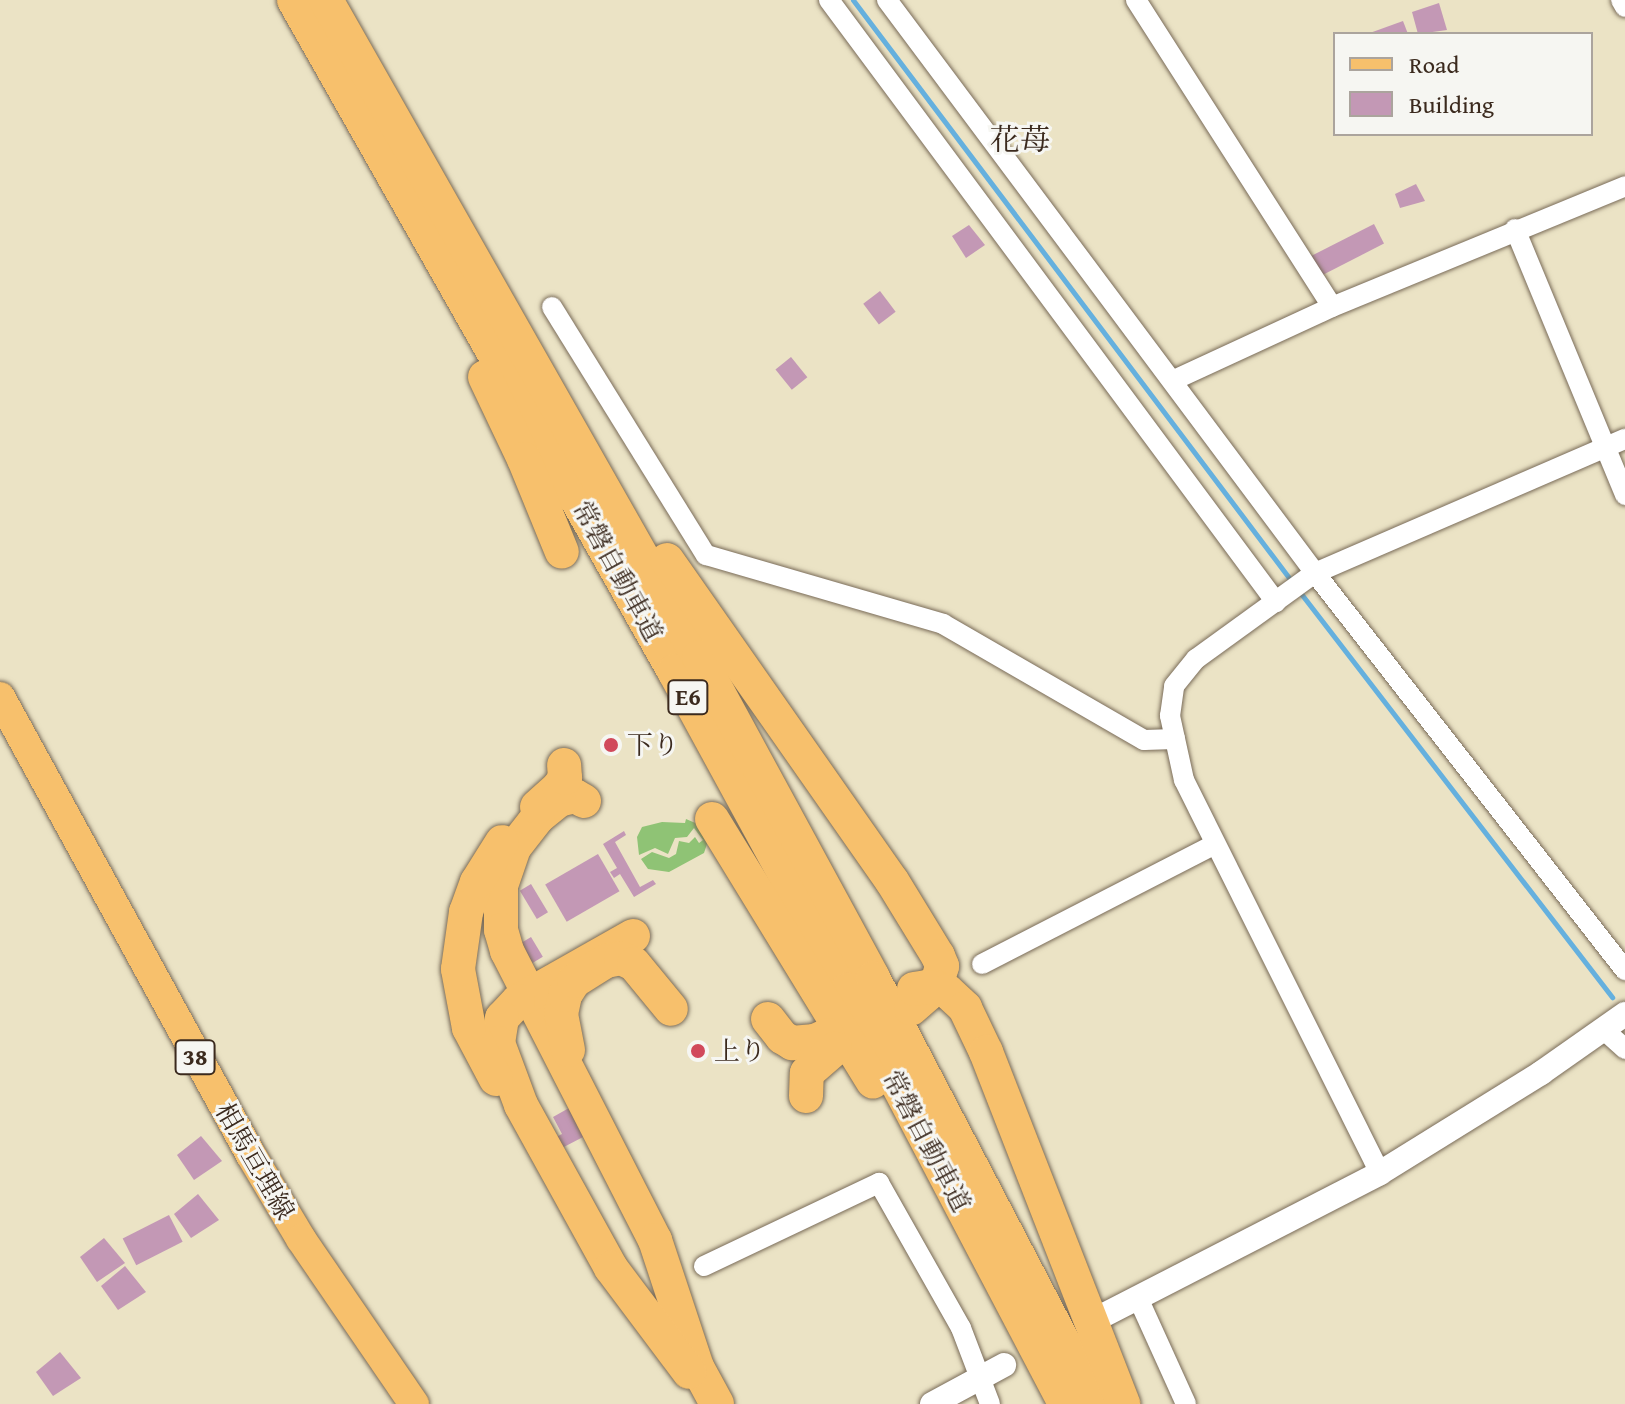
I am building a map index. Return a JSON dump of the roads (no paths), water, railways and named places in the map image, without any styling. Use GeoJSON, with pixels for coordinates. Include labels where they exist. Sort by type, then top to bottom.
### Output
{"type":"FeatureCollection","features":[{"type":"Feature","properties":{"kind":"highway","name":"常磐自動車道"},"geometry":{"type":"LineString","coordinates":[[306,2],[486,277],[873,978],[1096,1404]]}},
{"type":"Feature","properties":{"kind":"highway","name":"常磐自動車道"},"geometry":{"type":"LineString","coordinates":[[306,2],[674,671],[1065,1404]]}},
{"type":"Feature","properties":{"kind":"highway"},"geometry":{"type":"LineString","coordinates":[[306,2],[328,80],[398,206],[488,382],[562,552]]}},
{"type":"Feature","properties":{"kind":"highway"},"geometry":{"type":"LineString","coordinates":[[486,277],[697,605],[892,881],[938,956],[942,966],[917,997],[947,991],[965,1008],[986,1052],[1123,1404]]}},
{"type":"Feature","properties":{"kind":"highway"},"geometry":{"type":"LineString","coordinates":[[521,1105],[496,1078],[469,1028],[458,969],[460,940],[466,912],[491,856],[510,832],[559,787],[565,778],[564,765]]}},
{"type":"Feature","properties":{"kind":"highway"},"geometry":{"type":"LineString","coordinates":[[584,801],[567,796],[538,817],[514,848],[505,867],[498,906],[501,930],[529,994],[655,1240],[697,1367],[717,1404]]}},
{"type":"Feature","properties":{"kind":"highway"},"geometry":{"type":"LineString","coordinates":[[712,819],[1029,1334]]}},
{"type":"Feature","properties":{"kind":"highway"},"geometry":{"type":"LineString","coordinates":[[633,936],[529,994],[508,1010],[498,1035],[503,1062],[521,1105],[611,1268],[688,1370],[706,1404]]}},
{"type":"Feature","properties":{"kind":"highway"},"geometry":{"type":"LineString","coordinates":[[576,1083],[561,1014],[565,995],[574,981],[606,961],[621,958],[641,971],[671,1009]]}},
{"type":"Feature","properties":{"kind":"highway"},"geometry":{"type":"LineString","coordinates":[[768,1019],[782,1037],[792,1043],[831,1042],[807,1073],[806,1096]]}},
{"type":"Feature","properties":{"kind":"main road","name":"相馬亘理線"},"geometry":{"type":"LineString","coordinates":[[0,697],[251,1155],[301,1239],[414,1404]]}},
{"type":"Feature","properties":{"kind":"street"},"geometry":{"type":"LineString","coordinates":[[829,0],[1276,602]]}},
{"type":"Feature","properties":{"kind":"street"},"geometry":{"type":"LineString","coordinates":[[887,0],[1174,380],[1315,573],[1625,970]]}},
{"type":"Feature","properties":{"kind":"street"},"geometry":{"type":"LineString","coordinates":[[1136,0],[1332,307]]}},
{"type":"Feature","properties":{"kind":"street"},"geometry":{"type":"LineString","coordinates":[[1621,0],[1625,7]]}},
{"type":"Feature","properties":{"kind":"street"},"geometry":{"type":"LineString","coordinates":[[1174,380],[1332,307],[1625,186]]}},
{"type":"Feature","properties":{"kind":"street"},"geometry":{"type":"LineString","coordinates":[[1515,229],[1625,495]]}},
{"type":"Feature","properties":{"kind":"street"},"geometry":{"type":"LineString","coordinates":[[552,307],[706,555],[943,624],[1144,740],[1175,739]]}},
{"type":"Feature","properties":{"kind":"street"},"geometry":{"type":"LineString","coordinates":[[1380,1173],[1184,780],[1170,716],[1174,686],[1196,659],[1315,573],[1625,439]]}},
{"type":"Feature","properties":{"kind":"street"},"geometry":{"type":"LineString","coordinates":[[982,964],[1215,844]]}},
{"type":"Feature","properties":{"kind":"street"},"geometry":{"type":"LineString","coordinates":[[1106,1314],[1380,1173],[1485,1109],[1625,1014]]}},
{"type":"Feature","properties":{"kind":"street"},"geometry":{"type":"LineString","coordinates":[[1603,1029],[1625,1049]]}},
{"type":"Feature","properties":{"kind":"street"},"geometry":{"type":"LineString","coordinates":[[704,1266],[879,1183],[961,1328],[975,1359],[978,1380],[990,1404]]}},
{"type":"Feature","properties":{"kind":"street"},"geometry":{"type":"LineString","coordinates":[[1138,1298],[1186,1404]]}},
{"type":"Feature","properties":{"kind":"street"},"geometry":{"type":"LineString","coordinates":[[932,1404],[1004,1365]]}},
{"type":"Feature","properties":{"kind":"waterway"},"geometry":{"type":"LineString","coordinates":[[853,0],[1293,583]]}},
{"type":"Feature","properties":{"kind":"waterway"},"geometry":{"type":"LineString","coordinates":[[1299,591],[1612,997]]}},
{"type":"Feature","properties":{"kind":"place","name":"下り"},"geometry":{"type":"Point","coordinates":[611,745]}},
{"type":"Feature","properties":{"kind":"place","name":"上り"},"geometry":{"type":"Point","coordinates":[698,1051]}},
{"type":"Feature","properties":{"kind":"district","name":"花苺"},"geometry":{"type":"Point","coordinates":[1020,139]}}]}
